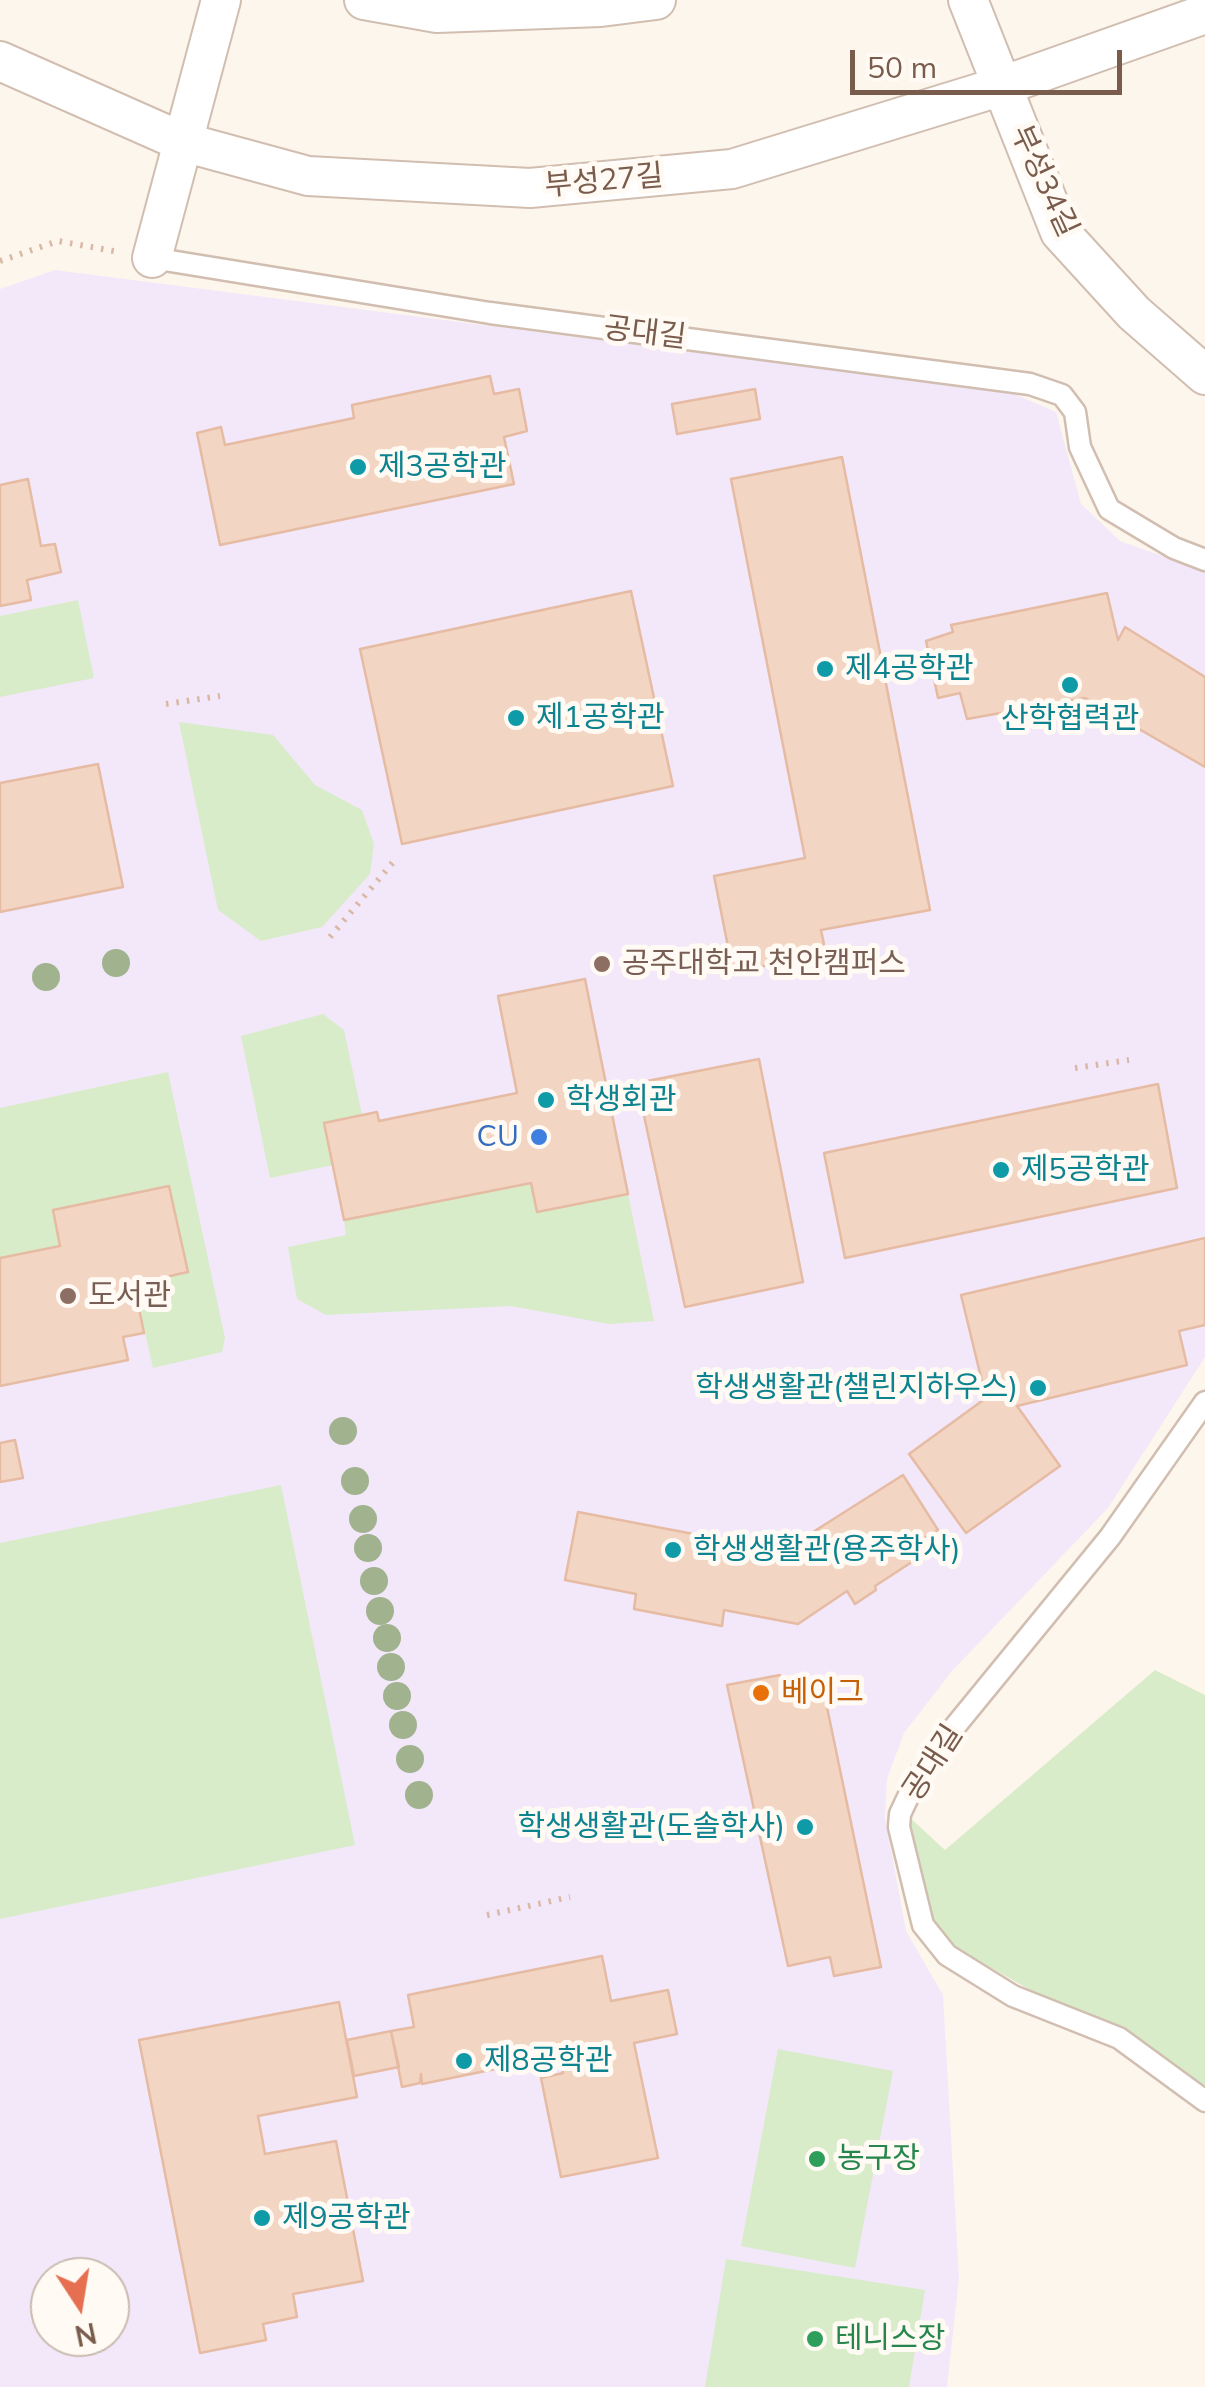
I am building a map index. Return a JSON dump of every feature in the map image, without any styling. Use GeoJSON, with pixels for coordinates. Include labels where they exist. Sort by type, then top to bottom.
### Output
{"type":"FeatureCollection","features":[{"type":"Feature","properties":{"kind":"street"},"geometry":{"type":"LineString","coordinates":[[152,258],[222,0]]}},
{"type":"Feature","properties":{"kind":"street"},"geometry":{"type":"LineString","coordinates":[[364,0],[437,13],[601,8],[656,0]]}},
{"type":"Feature","properties":{"kind":"street","name":"부성34길"},"geometry":{"type":"LineString","coordinates":[[968,0],[1060,232],[1134,313],[1205,375]]}},
{"type":"Feature","properties":{"kind":"street","name":"부성27길"},"geometry":{"type":"LineString","coordinates":[[0,61],[183,142],[308,176],[530,188],[732,169],[1002,86],[1205,14]]}},
{"type":"Feature","properties":{"kind":"lane","name":"공대길"},"geometry":{"type":"LineString","coordinates":[[152,258],[490,314],[1030,384],[1062,395],[1075,412],[1080,447],[1109,509],[1174,548],[1205,560]]}},
{"type":"Feature","properties":{"kind":"lane","name":"공대길"},"geometry":{"type":"LineString","coordinates":[[1205,1402],[1110,1538],[917,1778],[900,1814],[899,1827],[922,1925],[946,1956],[1014,1996],[1119,2038],[1205,2100]]}},
{"type":"Feature","properties":{"kind":"path"},"geometry":{"type":"LineString","coordinates":[[0,261],[58,240],[152,258]]}},
{"type":"Feature","properties":{"kind":"path"},"geometry":{"type":"LineString","coordinates":[[166,704],[220,696]]}},
{"type":"Feature","properties":{"kind":"path"},"geometry":{"type":"LineString","coordinates":[[330,937],[394,862]]}},
{"type":"Feature","properties":{"kind":"path"},"geometry":{"type":"LineString","coordinates":[[1075,1068],[1129,1060]]}},
{"type":"Feature","properties":{"kind":"path"},"geometry":{"type":"LineString","coordinates":[[487,1915],[570,1897]]}},
{"type":"Feature","properties":{"kind":"shaded area","name":"공주대학교 천안캠퍼스"},"geometry":{"type":"Polygon","coordinates":[[[55,270],[1012,393],[1056,412],[1081,504],[1120,541],[1205,571],[1205,1357],[1108,1508],[952,1671],[904,1733],[887,1779],[885,1817],[906,1931],[943,1995],[959,2278],[947,2387],[0,2387],[0,289],[55,270]]]}},
{"type":"Feature","properties":{"kind":"green space"},"geometry":{"type":"Polygon","coordinates":[[[78,600],[94,678],[0,697],[0,616],[78,600]]]}},
{"type":"Feature","properties":{"kind":"green space"},"geometry":{"type":"Polygon","coordinates":[[[179,722],[273,735],[315,785],[362,810],[374,844],[370,874],[322,927],[261,941],[218,910],[179,722]]]}},
{"type":"Feature","properties":{"kind":"green space"},"geometry":{"type":"Polygon","coordinates":[[[323,1014],[344,1030],[362,1115],[324,1123],[333,1165],[270,1178],[241,1036],[323,1014]]]}},
{"type":"Feature","properties":{"kind":"green space"},"geometry":{"type":"Polygon","coordinates":[[[168,1072],[225,1338],[222,1352],[153,1368],[134,1284],[188,1272],[169,1186],[53,1210],[60,1246],[0,1258],[0,1108],[168,1072]]]}},
{"type":"Feature","properties":{"kind":"green space"},"geometry":{"type":"Polygon","coordinates":[[[531,1183],[537,1212],[628,1194],[654,1321],[609,1324],[511,1306],[326,1315],[297,1299],[288,1247],[346,1235],[344,1220],[531,1183]]]}},
{"type":"Feature","properties":{"kind":"green space"},"geometry":{"type":"Polygon","coordinates":[[[281,1485],[355,1845],[0,1919],[0,1543],[281,1485]]]}},
{"type":"Feature","properties":{"kind":"green space"},"geometry":{"type":"Polygon","coordinates":[[[1155,1670],[1205,1695],[1205,2089],[951,1945],[935,1931],[923,1905],[906,1814],[945,1850],[1155,1670]]]}},
{"type":"Feature","properties":{"kind":"green space","name":"농구장"},"geometry":{"type":"Polygon","coordinates":[[[778,2049],[893,2071],[855,2268],[741,2246],[778,2049]]]}},
{"type":"Feature","properties":{"kind":"green space","name":"테니스장"},"geometry":{"type":"Polygon","coordinates":[[[726,2259],[925,2290],[909,2387],[705,2387],[726,2259]]]}},
{"type":"Feature","properties":{"kind":"building","name":"제3공학관"},"geometry":{"type":"Polygon","coordinates":[[[490,376],[494,394],[519,389],[527,431],[504,437],[514,484],[220,545],[197,433],[221,427],[225,445],[354,418],[352,405],[490,376]]]}},
{"type":"Feature","properties":{"kind":"building"},"geometry":{"type":"Polygon","coordinates":[[[755,389],[760,419],[677,434],[672,404],[755,389]]]}},
{"type":"Feature","properties":{"kind":"building","name":"제4공학관"},"geometry":{"type":"Polygon","coordinates":[[[842,457],[930,910],[821,930],[826,954],[733,972],[714,876],[805,858],[731,479],[842,457]]]}},
{"type":"Feature","properties":{"kind":"building"},"geometry":{"type":"Polygon","coordinates":[[[28,479],[41,546],[55,544],[61,572],[27,580],[31,600],[0,606],[0,485],[28,479]]]}},
{"type":"Feature","properties":{"kind":"building","name":"제1공학관"},"geometry":{"type":"Polygon","coordinates":[[[631,591],[673,786],[402,844],[360,649],[631,591]]]}},
{"type":"Feature","properties":{"kind":"building","name":"산학협력관"},"geometry":{"type":"Polygon","coordinates":[[[1107,593],[1118,640],[1125,627],[1205,677],[1205,767],[1085,698],[967,719],[960,693],[938,698],[926,641],[953,632],[951,625],[1107,593]]]}},
{"type":"Feature","properties":{"kind":"building"},"geometry":{"type":"Polygon","coordinates":[[[98,764],[123,887],[0,912],[0,783],[98,764]]]}},
{"type":"Feature","properties":{"kind":"building","name":"학생회관"},"geometry":{"type":"Polygon","coordinates":[[[585,979],[628,1194],[537,1212],[531,1183],[344,1220],[324,1123],[377,1112],[379,1121],[517,1093],[498,996],[585,979]]]}},
{"type":"Feature","properties":{"kind":"building"},"geometry":{"type":"Polygon","coordinates":[[[759,1059],[803,1282],[685,1307],[637,1083],[759,1059]]]}},
{"type":"Feature","properties":{"kind":"building","name":"제5공학관"},"geometry":{"type":"Polygon","coordinates":[[[1158,1084],[1177,1188],[845,1258],[824,1153],[1158,1084]]]}},
{"type":"Feature","properties":{"kind":"building","name":"도서관"},"geometry":{"type":"Polygon","coordinates":[[[169,1186],[188,1272],[134,1284],[144,1333],[123,1337],[128,1360],[0,1386],[0,1258],[60,1246],[53,1210],[169,1186]]]}},
{"type":"Feature","properties":{"kind":"building","name":"학생생활관(챌린지하우스)"},"geometry":{"type":"Polygon","coordinates":[[[1205,1238],[1205,1325],[1179,1331],[1187,1365],[1017,1406],[1060,1466],[966,1533],[909,1454],[986,1398],[961,1295],[1205,1238]]]}},
{"type":"Feature","properties":{"kind":"building"},"geometry":{"type":"Polygon","coordinates":[[[15,1440],[23,1478],[0,1482],[0,1443],[15,1440]]]}},
{"type":"Feature","properties":{"kind":"building","name":"학생생활관(용주학사)"},"geometry":{"type":"Polygon","coordinates":[[[903,1475],[938,1530],[907,1548],[915,1560],[875,1586],[876,1590],[855,1604],[847,1591],[798,1624],[724,1610],[722,1626],[634,1609],[636,1594],[565,1580],[578,1512],[783,1551],[903,1475]]]}},
{"type":"Feature","properties":{"kind":"building","name":"학생생활관(도솔학사)"},"geometry":{"type":"Polygon","coordinates":[[[780,1675],[785,1696],[823,1688],[881,1967],[834,1976],[830,1957],[788,1966],[727,1685],[780,1675]]]}},
{"type":"Feature","properties":{"kind":"building","name":"제8공학관"},"geometry":{"type":"Polygon","coordinates":[[[602,1956],[611,2001],[668,1990],[677,2034],[634,2043],[658,2158],[561,2177],[541,2078],[563,2073],[559,2056],[422,2084],[421,2074],[420,2083],[402,2087],[391,2031],[414,2027],[408,1995],[602,1956]]]}},
{"type":"Feature","properties":{"kind":"building","name":"제9공학관"},"geometry":{"type":"Polygon","coordinates":[[[339,2002],[357,2097],[258,2116],[265,2154],[336,2141],[363,2281],[293,2294],[297,2317],[263,2324],[266,2340],[200,2353],[139,2040],[339,2002]]]}},
{"type":"Feature","properties":{"kind":"building"},"geometry":{"type":"Polygon","coordinates":[[[391,2031],[399,2067],[354,2076],[347,2040],[391,2031]]]}},
{"type":"Feature","properties":{"kind":"place","name":"제3공학관"},"geometry":{"type":"Point","coordinates":[358,467]}},
{"type":"Feature","properties":{"kind":"place","name":"제4공학관"},"geometry":{"type":"Point","coordinates":[825,669]}},
{"type":"Feature","properties":{"kind":"place","name":"산학협력관"},"geometry":{"type":"Point","coordinates":[1070,685]}},
{"type":"Feature","properties":{"kind":"place","name":"제1공학관"},"geometry":{"type":"Point","coordinates":[516,718]}},
{"type":"Feature","properties":{"kind":"place","name":"공주대학교 천안캠퍼스"},"geometry":{"type":"Point","coordinates":[602,964]}},
{"type":"Feature","properties":{"kind":"place","name":"학생회관"},"geometry":{"type":"Point","coordinates":[546,1100]}},
{"type":"Feature","properties":{"kind":"place","name":"CU"},"geometry":{"type":"Point","coordinates":[539,1137]}},
{"type":"Feature","properties":{"kind":"place","name":"제5공학관"},"geometry":{"type":"Point","coordinates":[1001,1170]}},
{"type":"Feature","properties":{"kind":"place","name":"도서관"},"geometry":{"type":"Point","coordinates":[68,1296]}},
{"type":"Feature","properties":{"kind":"place","name":"학생생활관(챌린지하우스)"},"geometry":{"type":"Point","coordinates":[1038,1388]}},
{"type":"Feature","properties":{"kind":"place","name":"학생생활관(용주학사)"},"geometry":{"type":"Point","coordinates":[673,1550]}},
{"type":"Feature","properties":{"kind":"place","name":"베이그"},"geometry":{"type":"Point","coordinates":[761,1693]}},
{"type":"Feature","properties":{"kind":"place","name":"학생생활관(도솔학사)"},"geometry":{"type":"Point","coordinates":[805,1827]}},
{"type":"Feature","properties":{"kind":"place","name":"제8공학관"},"geometry":{"type":"Point","coordinates":[464,2061]}},
{"type":"Feature","properties":{"kind":"place","name":"농구장"},"geometry":{"type":"Point","coordinates":[817,2159]}},
{"type":"Feature","properties":{"kind":"place","name":"제9공학관"},"geometry":{"type":"Point","coordinates":[262,2218]}},
{"type":"Feature","properties":{"kind":"place","name":"테니스장"},"geometry":{"type":"Point","coordinates":[815,2339]}}]}
